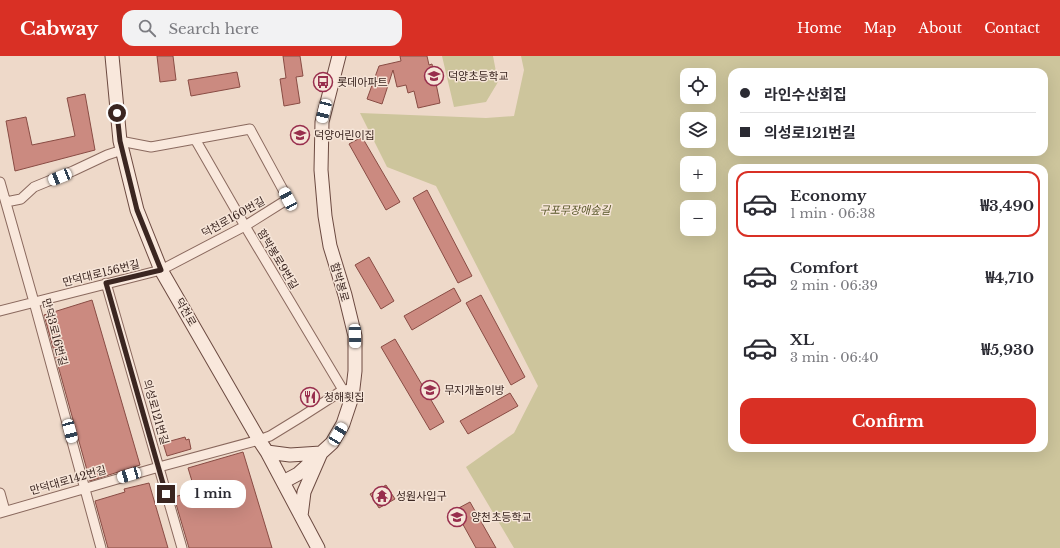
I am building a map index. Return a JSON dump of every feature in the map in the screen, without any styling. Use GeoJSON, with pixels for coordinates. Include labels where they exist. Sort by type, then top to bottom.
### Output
{"type":"FeatureCollection","features":[{"type":"Feature","properties":{"kind":"main road","name":"덕천로"},"geometry":{"type":"LineString","coordinates":[[112,56],[121,146],[137,210],[161,270],[267,452],[318,548]]}},
{"type":"Feature","properties":{"kind":"main road","name":"함박봉로"},"geometry":{"type":"LineString","coordinates":[[283,482],[298,474],[332,443],[343,424],[352,397],[348,389],[356,371],[355,336],[330,246],[325,216],[321,170],[322,122],[339,56]]}},
{"type":"Feature","properties":{"kind":"main road"},"geometry":{"type":"LineString","coordinates":[[267,452],[290,455],[321,453],[304,492],[301,516]]}},
{"type":"Feature","properties":{"kind":"street","name":"덕천로160번길"},"geometry":{"type":"LineString","coordinates":[[161,270],[245,226],[288,199],[250,129],[195,139]]}},
{"type":"Feature","properties":{"kind":"street"},"geometry":{"type":"LineString","coordinates":[[6,202],[20,199],[34,187],[74,171],[107,155],[121,146],[151,147],[195,139]]}},
{"type":"Feature","properties":{"kind":"street","name":"함박봉로9번길"},"geometry":{"type":"LineString","coordinates":[[195,139],[245,226],[348,389]]}},
{"type":"Feature","properties":{"kind":"street","name":"만덕3로16번길"},"geometry":{"type":"LineString","coordinates":[[0,182],[101,548]]}},
{"type":"Feature","properties":{"kind":"street","name":"만덕대로156번길"},"geometry":{"type":"LineString","coordinates":[[0,311],[161,270]]}},
{"type":"Feature","properties":{"kind":"street","name":"의성로121번길"},"geometry":{"type":"LineString","coordinates":[[106,283],[182,548]]}},
{"type":"Feature","properties":{"kind":"street","name":"만덕대로142번길"},"geometry":{"type":"LineString","coordinates":[[2,512],[159,466],[259,440],[270,436],[348,389]]}},
{"type":"Feature","properties":{"kind":"street"},"geometry":{"type":"LineString","coordinates":[[0,493],[2,512]]}},
{"type":"Feature","properties":{"kind":"green space"},"geometry":{"type":"Polygon","coordinates":[[[442,56],[493,56],[498,82],[486,102],[454,107],[442,56]]]}},
{"type":"Feature","properties":{"kind":"green space","name":"구포무장애숲길"},"geometry":{"type":"Polygon","coordinates":[[[521,56],[1060,56],[1060,548],[514,548],[466,467],[514,433],[538,386],[436,186],[387,167],[360,113],[486,118],[514,116],[524,70],[521,56]]]}},
{"type":"Feature","properties":{"kind":"building"},"geometry":{"type":"Polygon","coordinates":[[[157,56],[173,56],[176,80],[160,82],[157,56]]]}},
{"type":"Feature","properties":{"kind":"building"},"geometry":{"type":"Polygon","coordinates":[[[283,56],[300,56],[303,76],[296,77],[300,103],[284,106],[280,79],[286,78],[283,56]]]}},
{"type":"Feature","properties":{"kind":"building"},"geometry":{"type":"Polygon","coordinates":[[[400,56],[427,56],[429,65],[432,64],[440,103],[418,108],[414,91],[408,93],[406,85],[397,87],[393,70],[382,104],[367,99],[379,66],[401,61],[400,56]]]}},
{"type":"Feature","properties":{"kind":"building"},"geometry":{"type":"Polygon","coordinates":[[[237,72],[240,87],[191,96],[188,80],[237,72]]]}},
{"type":"Feature","properties":{"kind":"building"},"geometry":{"type":"Polygon","coordinates":[[[85,94],[95,150],[15,171],[6,121],[26,117],[32,145],[75,136],[67,98],[85,94]]]}},
{"type":"Feature","properties":{"kind":"building"},"geometry":{"type":"Polygon","coordinates":[[[362,137],[400,202],[386,210],[349,144],[362,137]]]}},
{"type":"Feature","properties":{"kind":"building"},"geometry":{"type":"Polygon","coordinates":[[[427,190],[472,276],[458,283],[413,198],[427,190]]]}},
{"type":"Feature","properties":{"kind":"building"},"geometry":{"type":"Polygon","coordinates":[[[369,257],[394,301],[381,309],[355,265],[369,257]]]}},
{"type":"Feature","properties":{"kind":"building"},"geometry":{"type":"Polygon","coordinates":[[[454,288],[461,301],[412,330],[404,316],[454,288]]]}},
{"type":"Feature","properties":{"kind":"building"},"geometry":{"type":"Polygon","coordinates":[[[481,295],[525,377],[511,385],[466,303],[481,295]]]}},
{"type":"Feature","properties":{"kind":"building"},"geometry":{"type":"Polygon","coordinates":[[[92,300],[140,465],[90,481],[44,315],[92,300]]]}},
{"type":"Feature","properties":{"kind":"building"},"geometry":{"type":"Polygon","coordinates":[[[395,339],[444,422],[430,430],[381,347],[395,339]]]}},
{"type":"Feature","properties":{"kind":"building"},"geometry":{"type":"Polygon","coordinates":[[[510,393],[518,406],[468,434],[460,421],[510,393]]]}},
{"type":"Feature","properties":{"kind":"building"},"geometry":{"type":"Polygon","coordinates":[[[185,437],[186,440],[189,439],[191,449],[167,456],[163,443],[185,437]]]}},
{"type":"Feature","properties":{"kind":"building"},"geometry":{"type":"Polygon","coordinates":[[[243,452],[272,548],[189,548],[174,497],[195,491],[188,468],[243,452]]]}},
{"type":"Feature","properties":{"kind":"building"},"geometry":{"type":"Polygon","coordinates":[[[149,483],[168,548],[108,548],[95,501],[125,492],[124,489],[149,483]]]}},
{"type":"Feature","properties":{"kind":"building","name":"성원사입구"},"geometry":{"type":"Polygon","coordinates":[[[386,485],[395,499],[379,508],[370,494],[386,485]]]}},
{"type":"Feature","properties":{"kind":"building"},"geometry":{"type":"Polygon","coordinates":[[[470,502],[496,548],[476,548],[455,510],[470,502]]]}},
{"type":"Feature","properties":{"kind":"place","name":"덕양초등학교"},"geometry":{"type":"Point","coordinates":[434,76]}},
{"type":"Feature","properties":{"kind":"place","name":"롯데아파트"},"geometry":{"type":"Point","coordinates":[323,82]}},
{"type":"Feature","properties":{"kind":"place","name":"덕양어린이집"},"geometry":{"type":"Point","coordinates":[300,135]}},
{"type":"Feature","properties":{"kind":"place","name":"무지개놀이방"},"geometry":{"type":"Point","coordinates":[430,390]}},
{"type":"Feature","properties":{"kind":"place","name":"청해횟집"},"geometry":{"type":"Point","coordinates":[310,397]}},
{"type":"Feature","properties":{"kind":"place","name":"성원사입구"},"geometry":{"type":"Point","coordinates":[382,496]}},
{"type":"Feature","properties":{"kind":"place","name":"양천초등학교"},"geometry":{"type":"Point","coordinates":[457,517]}},
{"type":"Feature","properties":{"kind":"route"},"geometry":{"type":"LineString","coordinates":[[117,113],[120,141],[137,210],[161,270],[106,283],[166,494]]}}]}
